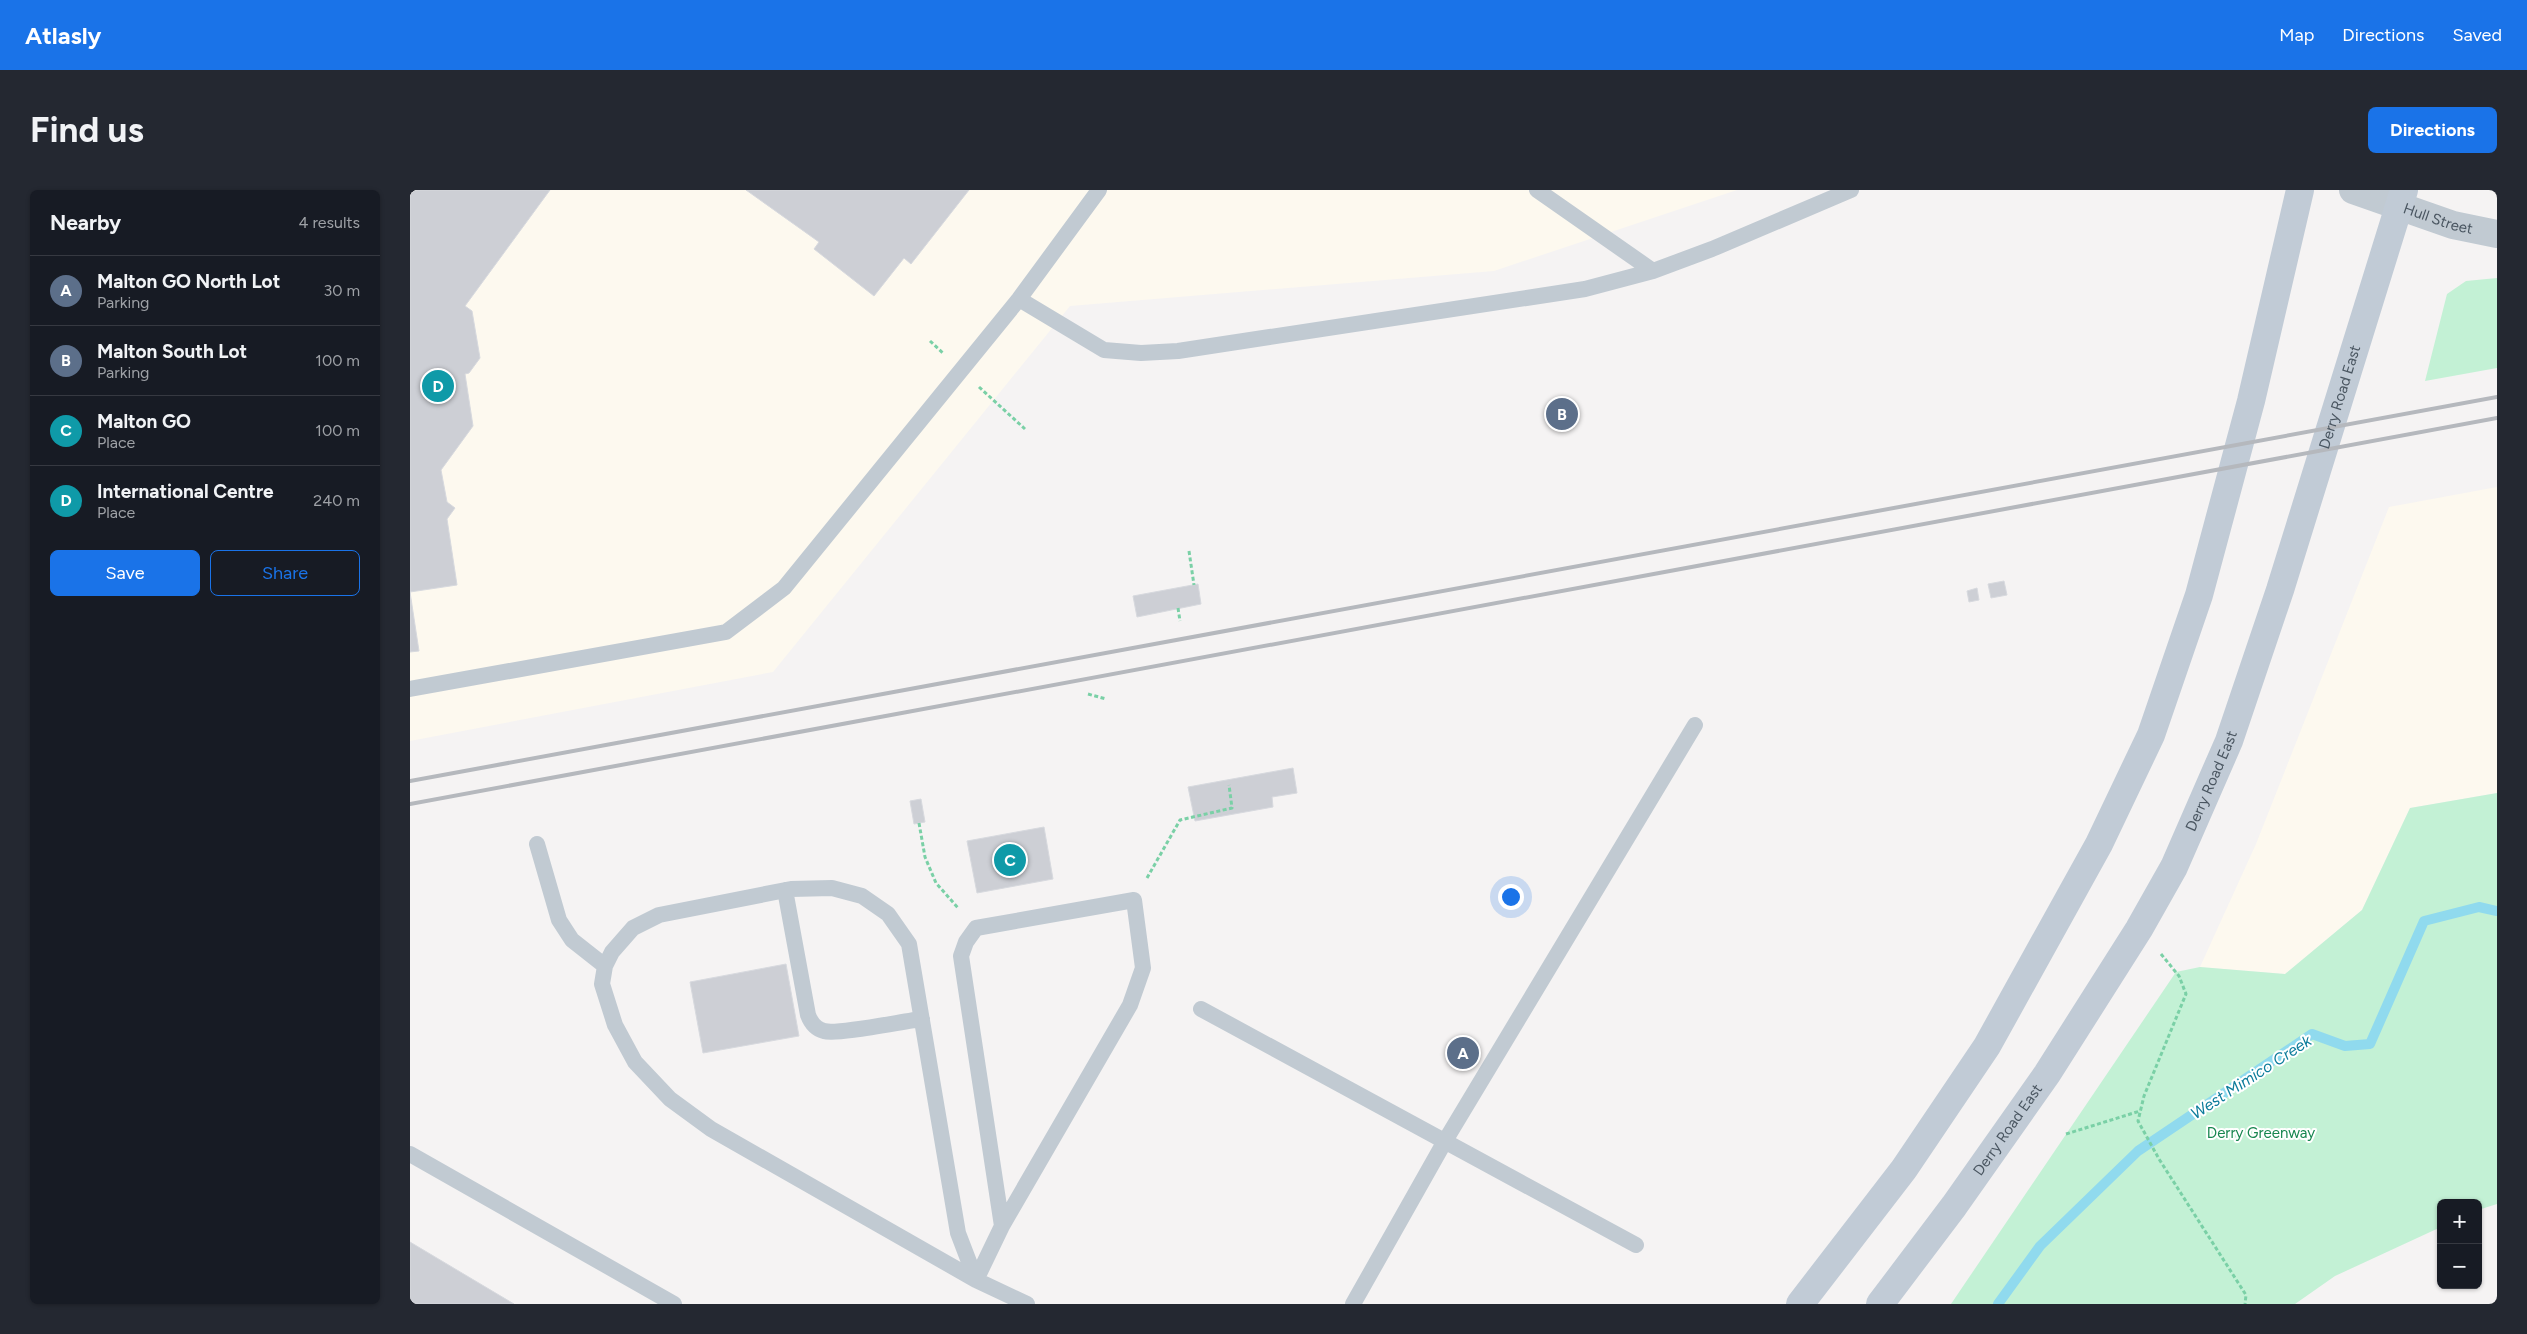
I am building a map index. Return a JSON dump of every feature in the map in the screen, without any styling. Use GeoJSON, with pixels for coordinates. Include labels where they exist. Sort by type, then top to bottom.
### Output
{"type":"FeatureCollection","features":[{"type":"Feature","properties":{"kind":"main road"},"geometry":{"type":"LineString","coordinates":[[1800,1304],[1904,1169],[1987,1046],[2098,844],[2151,735],[2199,595],[2251,401],[2300,190]]}},
{"type":"Feature","properties":{"kind":"main road","name":"Derry Road East"},"geometry":{"type":"LineString","coordinates":[[1880,1304],[1954,1206],[2047,1074],[2139,929],[2174,867],[2228,741],[2283,581],[2401,198]]}},
{"type":"Feature","properties":{"kind":"street","name":"Hull Street"},"geometry":{"type":"LineString","coordinates":[[2353,190],[2401,198],[2453,225],[2497,234]]}},
{"type":"Feature","properties":{"kind":"lane"},"geometry":{"type":"LineString","coordinates":[[410,689],[726,632],[784,588],[1018,299],[1099,190]]}},
{"type":"Feature","properties":{"kind":"lane"},"geometry":{"type":"LineString","coordinates":[[1536,190],[1652,270]]}},
{"type":"Feature","properties":{"kind":"lane"},"geometry":{"type":"LineString","coordinates":[[1018,299],[1104,350],[1141,353],[1178,351],[1585,289],[1652,270],[1721,246],[1851,190]]}},
{"type":"Feature","properties":{"kind":"lane"},"geometry":{"type":"LineString","coordinates":[[1353,1304],[1444,1141],[1695,725]]}},
{"type":"Feature","properties":{"kind":"lane"},"geometry":{"type":"LineString","coordinates":[[537,844],[559,920],[572,940],[604,966]]}},
{"type":"Feature","properties":{"kind":"lane"},"geometry":{"type":"LineString","coordinates":[[976,1280],[958,1233],[909,944],[888,914],[862,896],[832,888],[786,890],[659,915],[633,928],[612,952],[604,966],[602,984],[615,1025],[635,1062],[670,1099],[711,1129],[976,1280],[1027,1304]]}},
{"type":"Feature","properties":{"kind":"lane"},"geometry":{"type":"LineString","coordinates":[[786,890],[808,1016],[811,1023],[818,1028],[833,1033],[922,1019]]}},
{"type":"Feature","properties":{"kind":"lane"},"geometry":{"type":"LineString","coordinates":[[976,1280],[1002,1226],[1130,1005],[1143,968],[1134,900],[976,928],[966,942],[961,956],[1002,1226]]}},
{"type":"Feature","properties":{"kind":"lane"},"geometry":{"type":"LineString","coordinates":[[1201,1009],[1636,1244]]}},
{"type":"Feature","properties":{"kind":"lane"},"geometry":{"type":"LineString","coordinates":[[410,1154],[674,1304]]}},
{"type":"Feature","properties":{"kind":"path"},"geometry":{"type":"LineString","coordinates":[[1189,551],[1194,585]]}},
{"type":"Feature","properties":{"kind":"path"},"geometry":{"type":"LineString","coordinates":[[1178,608],[1180,621]]}},
{"type":"Feature","properties":{"kind":"path"},"geometry":{"type":"LineString","coordinates":[[1088,694],[1106,699]]}},
{"type":"Feature","properties":{"kind":"path"},"geometry":{"type":"LineString","coordinates":[[1134,900],[1180,820],[1232,808],[1229,785]]}},
{"type":"Feature","properties":{"kind":"path"},"geometry":{"type":"LineString","coordinates":[[919,823],[925,857],[936,883],[976,928]]}},
{"type":"Feature","properties":{"kind":"path"},"geometry":{"type":"LineString","coordinates":[[2139,929],[2179,976],[2186,994],[2144,1096],[2138,1121],[2159,1159],[2246,1295],[2245,1304]]}},
{"type":"Feature","properties":{"kind":"path"},"geometry":{"type":"LineString","coordinates":[[2066,1134],[2141,1111]]}},
{"type":"Feature","properties":{"kind":"shaded area"},"geometry":{"type":"Polygon","coordinates":[[[410,190],[1737,190],[1494,271],[1070,306],[773,672],[410,741],[410,190]]]}},
{"type":"Feature","properties":{"kind":"shaded area"},"geometry":{"type":"Polygon","coordinates":[[[2497,487],[2497,793],[2410,808],[2362,910],[2285,974],[2200,967],[2256,844],[2389,507],[2497,487]]]}},
{"type":"Feature","properties":{"kind":"green space"},"geometry":{"type":"Polygon","coordinates":[[[2497,278],[2497,368],[2425,381],[2447,294],[2466,281],[2497,278]]]}},
{"type":"Feature","properties":{"kind":"green space","name":"Derry Greenway"},"geometry":{"type":"Polygon","coordinates":[[[2497,793],[2497,1204],[2482,1209],[2482,1199],[2437,1199],[2437,1229],[2335,1276],[2295,1304],[1951,1304],[2176,972],[2200,967],[2285,974],[2362,910],[2410,808],[2497,793]]]}},
{"type":"Feature","properties":{"kind":"building"},"geometry":{"type":"Polygon","coordinates":[[[410,190],[550,190],[465,306],[472,311],[480,358],[469,373],[465,374],[473,426],[441,470],[447,502],[455,508],[447,519],[457,585],[410,592],[410,190]]]}},
{"type":"Feature","properties":{"kind":"building"},"geometry":{"type":"Polygon","coordinates":[[[746,190],[969,190],[911,264],[904,258],[874,296],[814,249],[819,242],[746,190]]]}},
{"type":"Feature","properties":{"kind":"building"},"geometry":{"type":"Polygon","coordinates":[[[2004,581],[2007,595],[1991,598],[1988,584],[2004,581]]]}},
{"type":"Feature","properties":{"kind":"building"},"geometry":{"type":"Polygon","coordinates":[[[1198,584],[1201,604],[1137,617],[1133,596],[1198,584]]]}},
{"type":"Feature","properties":{"kind":"building"},"geometry":{"type":"Polygon","coordinates":[[[1977,588],[1979,600],[1969,602],[1967,591],[1977,588]]]}},
{"type":"Feature","properties":{"kind":"building"},"geometry":{"type":"Polygon","coordinates":[[[410,592],[419,651],[410,652],[410,592]]]}},
{"type":"Feature","properties":{"kind":"building"},"geometry":{"type":"Polygon","coordinates":[[[1293,768],[1297,793],[1272,797],[1273,807],[1195,821],[1188,787],[1293,768]]]}},
{"type":"Feature","properties":{"kind":"building"},"geometry":{"type":"Polygon","coordinates":[[[921,799],[925,822],[914,824],[910,801],[921,799]]]}},
{"type":"Feature","properties":{"kind":"building"},"geometry":{"type":"Polygon","coordinates":[[[1044,827],[1053,879],[977,893],[967,841],[1044,827]]]}},
{"type":"Feature","properties":{"kind":"building"},"geometry":{"type":"Polygon","coordinates":[[[786,964],[799,1036],[703,1053],[690,982],[786,964]]]}},
{"type":"Feature","properties":{"kind":"building"},"geometry":{"type":"Polygon","coordinates":[[[410,1242],[514,1304],[410,1304],[410,1242]]]}},
{"type":"Feature","properties":{"kind":"waterway","name":"West Mimico Creek"},"geometry":{"type":"LineString","coordinates":[[1998,1304],[2040,1246],[2138,1151],[2312,1034],[2345,1046],[2370,1044],[2424,921],[2479,907],[2497,911]]}},
{"type":"Feature","properties":{"kind":"railway"},"geometry":{"type":"LineString","coordinates":[[410,781],[2497,397]]}},
{"type":"Feature","properties":{"kind":"railway"},"geometry":{"type":"LineString","coordinates":[[410,804],[2497,418]]}},
{"type":"Feature","properties":{"kind":"place","name":"International Centre"},"geometry":{"type":"Point","coordinates":[438,386]}},
{"type":"Feature","properties":{"kind":"place","name":"Malton South Lot"},"geometry":{"type":"Point","coordinates":[1562,414]}},
{"type":"Feature","properties":{"kind":"place","name":"Malton GO"},"geometry":{"type":"Point","coordinates":[1010,860]}},
{"type":"Feature","properties":{"kind":"place","name":"Malton GO North Lot"},"geometry":{"type":"Point","coordinates":[1463,1053]}}]}
